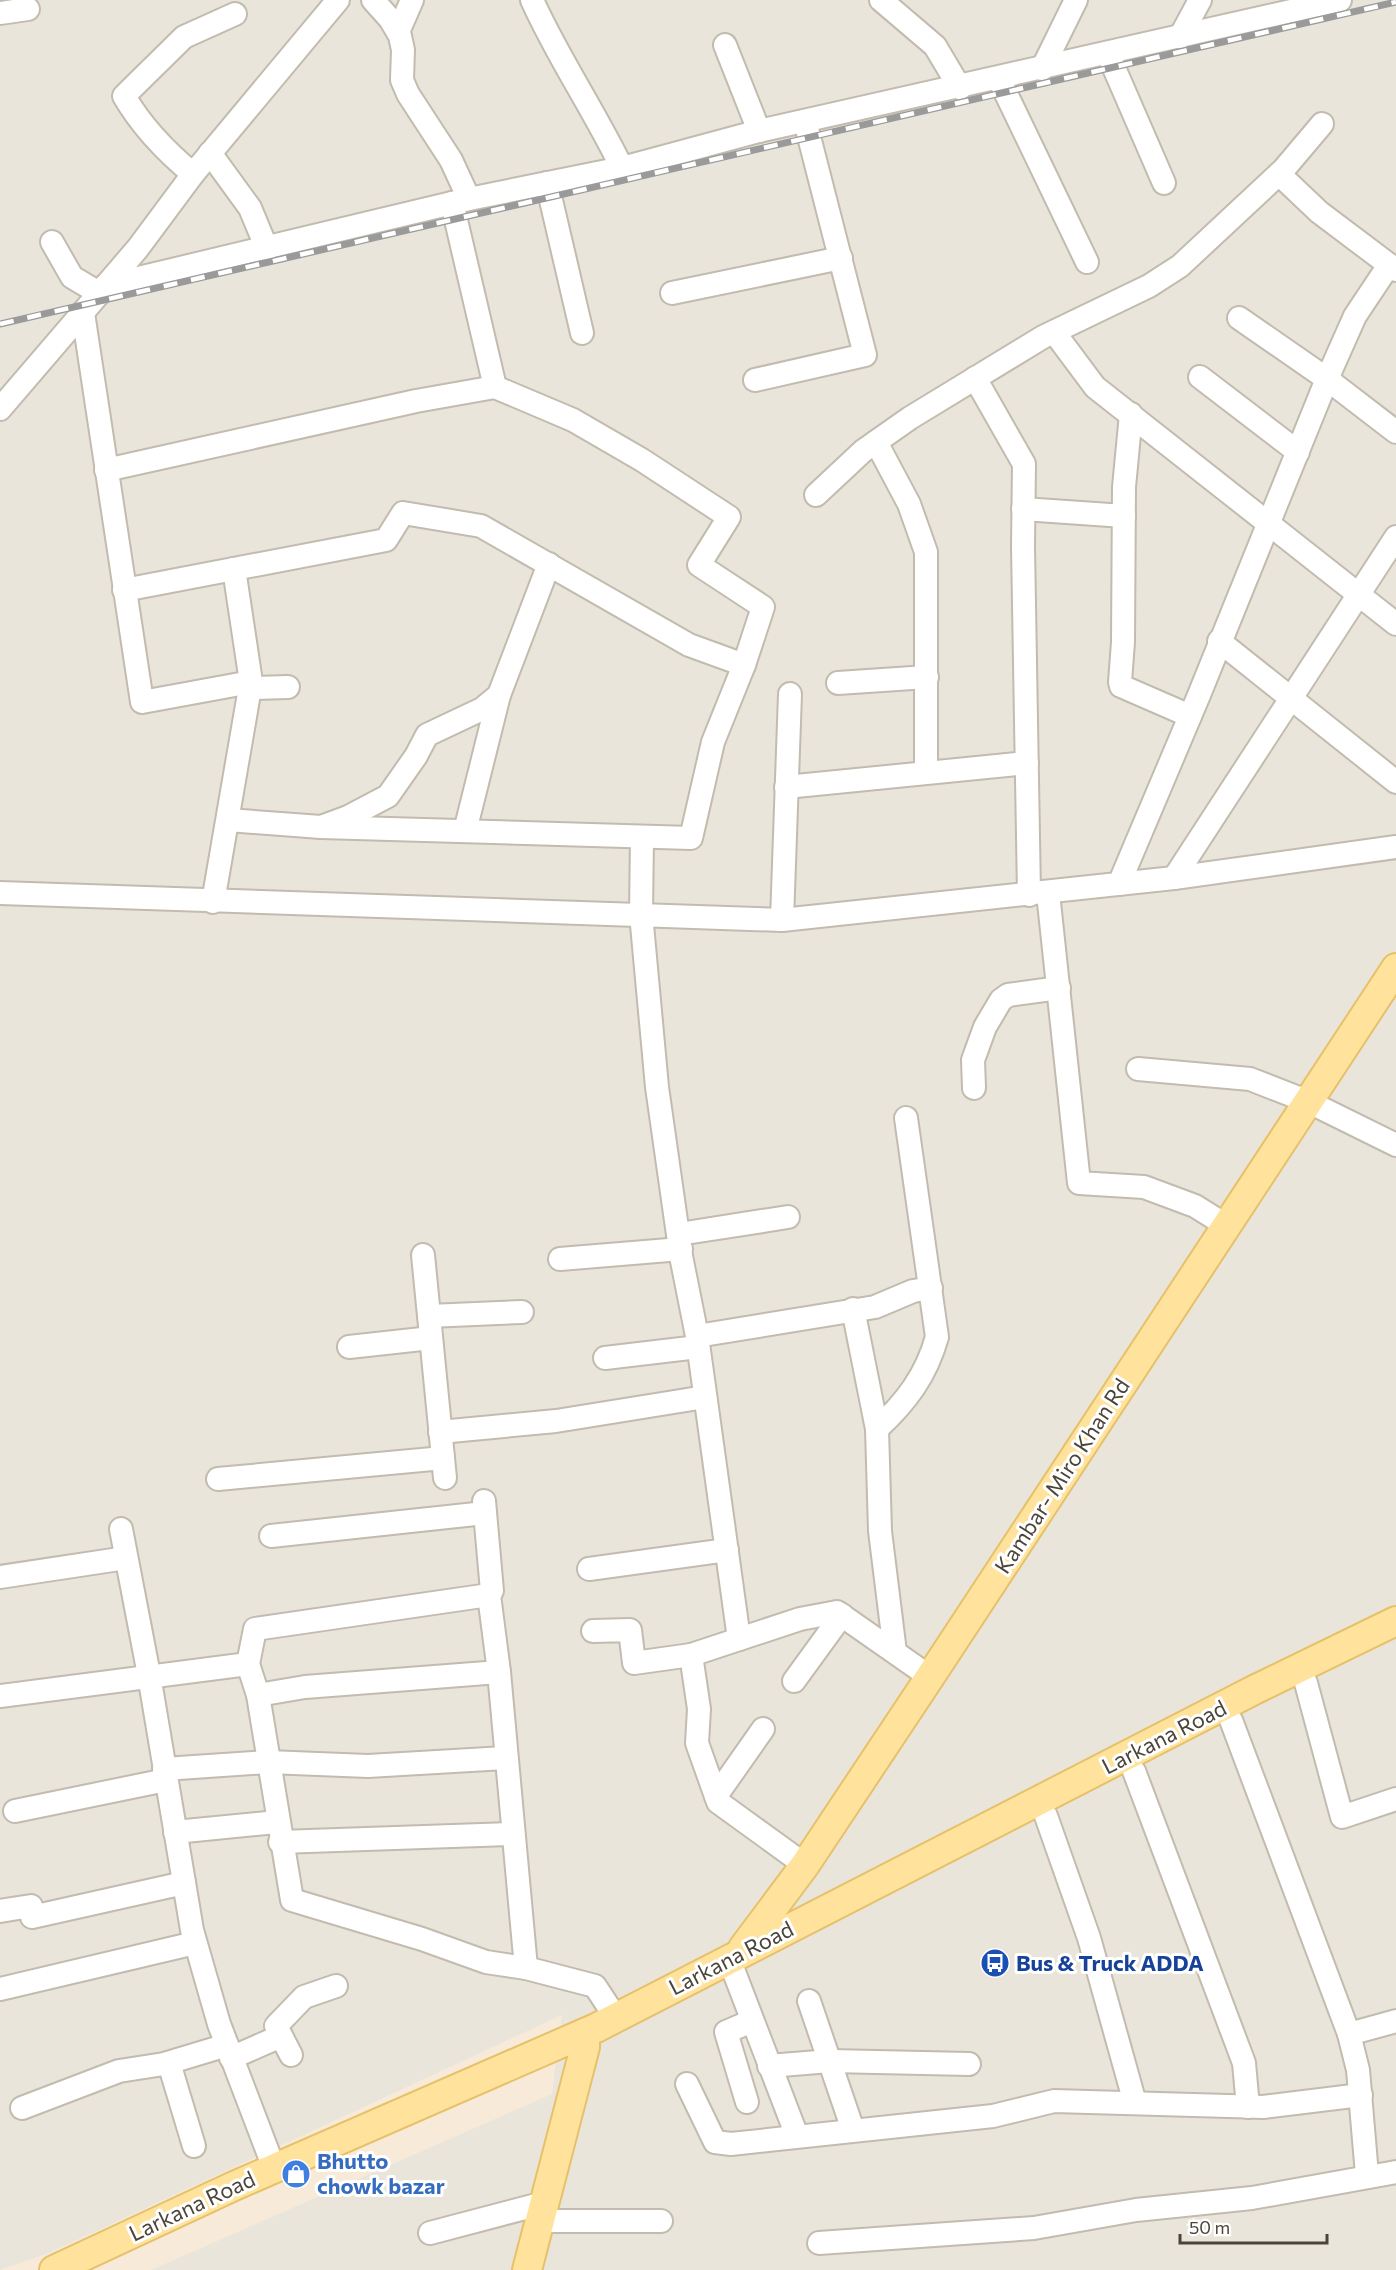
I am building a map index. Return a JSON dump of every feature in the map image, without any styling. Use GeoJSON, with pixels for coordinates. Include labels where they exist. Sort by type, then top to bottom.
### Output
{"type":"FeatureCollection","features":[{"type":"Feature","properties":{"kind":"main road","name":"Kambar- Miro Khan Rd"},"geometry":{"type":"LineString","coordinates":[[731,1968],[805,1865],[1310,1102],[1396,968]]}},
{"type":"Feature","properties":{"kind":"main road","name":"Larkana Road"},"geometry":{"type":"LineString","coordinates":[[91,2270],[169,2231],[585,2040],[731,1968],[945,1858],[1254,1690],[1396,1622]]}},
{"type":"Feature","properties":{"kind":"main road","name":"Larkana Road"},"geometry":{"type":"LineString","coordinates":[[945,1858],[1046,1816],[1231,1720],[1396,1641]]}},
{"type":"Feature","properties":{"kind":"main road","name":"Larkana Road"},"geometry":{"type":"LineString","coordinates":[[54,2270],[274,2168],[585,2040],[616,2018],[731,1968]]}},
{"type":"Feature","properties":{"kind":"main road"},"geometry":{"type":"LineString","coordinates":[[527,2270],[585,2040]]}},
{"type":"Feature","properties":{"kind":"street"},"geometry":{"type":"LineString","coordinates":[[0,409],[138,248],[193,174],[338,0]]}},
{"type":"Feature","properties":{"kind":"street"},"geometry":{"type":"LineString","coordinates":[[373,0],[398,32],[403,51],[402,80],[451,160],[461,201],[495,387]]}},
{"type":"Feature","properties":{"kind":"street"},"geometry":{"type":"LineString","coordinates":[[398,32],[412,0]]}},
{"type":"Feature","properties":{"kind":"street"},"geometry":{"type":"LineString","coordinates":[[881,0],[935,46],[960,88]]}},
{"type":"Feature","properties":{"kind":"street"},"geometry":{"type":"LineString","coordinates":[[1042,69],[1076,0]]}},
{"type":"Feature","properties":{"kind":"street"},"geometry":{"type":"LineString","coordinates":[[1180,37],[1200,0]]}},
{"type":"Feature","properties":{"kind":"street"},"geometry":{"type":"LineString","coordinates":[[52,242],[72,278],[102,290],[461,201],[622,168],[759,131],[960,88],[1340,0]]}},
{"type":"Feature","properties":{"kind":"street"},"geometry":{"type":"LineString","coordinates":[[541,3],[551,43],[602,126],[622,168]]}},
{"type":"Feature","properties":{"kind":"street"},"geometry":{"type":"LineString","coordinates":[[0,13],[28,9]]}},
{"type":"Feature","properties":{"kind":"street"},"geometry":{"type":"LineString","coordinates":[[193,174],[167,152],[140,123],[124,96],[184,37],[235,14]]}},
{"type":"Feature","properties":{"kind":"street"},"geometry":{"type":"LineString","coordinates":[[725,45],[759,131]]}},
{"type":"Feature","properties":{"kind":"street"},"geometry":{"type":"LineString","coordinates":[[1108,54],[1164,183]]}},
{"type":"Feature","properties":{"kind":"street"},"geometry":{"type":"LineString","coordinates":[[999,79],[1087,262]]}},
{"type":"Feature","properties":{"kind":"street"},"geometry":{"type":"LineString","coordinates":[[755,380],[865,355],[805,121]]}},
{"type":"Feature","properties":{"kind":"street"},"geometry":{"type":"LineString","coordinates":[[816,495],[876,442],[975,378],[1054,332],[1149,286],[1180,266],[1279,174],[1322,124]]}},
{"type":"Feature","properties":{"kind":"street"},"geometry":{"type":"LineString","coordinates":[[210,153],[250,208],[267,249]]}},
{"type":"Feature","properties":{"kind":"street"},"geometry":{"type":"LineString","coordinates":[[1119,884],[1269,525],[1327,379],[1355,316],[1393,267],[1319,212],[1279,174]]}},
{"type":"Feature","properties":{"kind":"street"},"geometry":{"type":"LineString","coordinates":[[547,183],[582,333]]}},
{"type":"Feature","properties":{"kind":"street"},"geometry":{"type":"LineString","coordinates":[[672,293],[841,258]]}},
{"type":"Feature","properties":{"kind":"street"},"geometry":{"type":"LineString","coordinates":[[83,313],[123,590],[142,702],[250,685],[288,687]]}},
{"type":"Feature","properties":{"kind":"street"},"geometry":{"type":"LineString","coordinates":[[1239,318],[1327,379],[1396,432]]}},
{"type":"Feature","properties":{"kind":"street"},"geometry":{"type":"LineString","coordinates":[[1054,332],[1095,387],[1396,624]]}},
{"type":"Feature","properties":{"kind":"street"},"geometry":{"type":"LineString","coordinates":[[1200,377],[1298,452]]}},
{"type":"Feature","properties":{"kind":"street"},"geometry":{"type":"LineString","coordinates":[[975,378],[1024,464],[1027,763],[1039,894],[1059,988],[1079,1183],[1144,1187],[1195,1206],[1227,1226]]}},
{"type":"Feature","properties":{"kind":"street"},"geometry":{"type":"LineString","coordinates":[[106,470],[416,401],[495,387],[573,420],[642,460],[729,517],[699,565],[763,607],[744,665],[713,742],[691,838],[321,827],[228,820]]}},
{"type":"Feature","properties":{"kind":"street"},"geometry":{"type":"LineString","coordinates":[[1131,414],[1124,487],[1121,686],[1190,716]]}},
{"type":"Feature","properties":{"kind":"street"},"geometry":{"type":"LineString","coordinates":[[876,442],[909,504],[926,552],[926,772]]}},
{"type":"Feature","properties":{"kind":"street"},"geometry":{"type":"LineString","coordinates":[[1023,509],[1124,516]]}},
{"type":"Feature","properties":{"kind":"street"},"geometry":{"type":"LineString","coordinates":[[123,590],[386,540],[403,513],[481,526],[689,645],[744,665]]}},
{"type":"Feature","properties":{"kind":"street"},"geometry":{"type":"LineString","coordinates":[[1174,878],[1396,537]]}},
{"type":"Feature","properties":{"kind":"street"},"geometry":{"type":"LineString","coordinates":[[465,831],[499,695],[549,564]]}},
{"type":"Feature","properties":{"kind":"street"},"geometry":{"type":"LineString","coordinates":[[213,902],[250,685],[234,569]]}},
{"type":"Feature","properties":{"kind":"street"},"geometry":{"type":"LineString","coordinates":[[1219,641],[1290,697],[1392,770]]}},
{"type":"Feature","properties":{"kind":"street"},"geometry":{"type":"LineString","coordinates":[[838,683],[927,677]]}},
{"type":"Feature","properties":{"kind":"street"},"geometry":{"type":"LineString","coordinates":[[782,920],[789,694]]}},
{"type":"Feature","properties":{"kind":"street"},"geometry":{"type":"LineString","coordinates":[[321,827],[388,796],[427,735],[482,709],[499,695]]}},
{"type":"Feature","properties":{"kind":"street"},"geometry":{"type":"LineString","coordinates":[[786,787],[1027,763]]}},
{"type":"Feature","properties":{"kind":"street"},"geometry":{"type":"LineString","coordinates":[[642,837],[641,914],[657,1087],[680,1242],[698,1342],[739,1639]]}},
{"type":"Feature","properties":{"kind":"street"},"geometry":{"type":"LineString","coordinates":[[0,893],[782,920],[1174,878],[1396,847]]}},
{"type":"Feature","properties":{"kind":"street"},"geometry":{"type":"LineString","coordinates":[[974,1088],[973,1060],[985,1027],[1001,1000],[1008,994],[1059,988]]}},
{"type":"Feature","properties":{"kind":"street"},"geometry":{"type":"LineString","coordinates":[[1138,1069],[1250,1079],[1310,1102],[1396,1145]]}},
{"type":"Feature","properties":{"kind":"street"},"geometry":{"type":"LineString","coordinates":[[877,1429],[903,1405],[931,1359],[937,1337],[906,1118]]}},
{"type":"Feature","properties":{"kind":"street"},"geometry":{"type":"LineString","coordinates":[[560,1259],[680,1242],[788,1217]]}},
{"type":"Feature","properties":{"kind":"street"},"geometry":{"type":"LineString","coordinates":[[218,1479],[444,1468],[423,1255]]}},
{"type":"Feature","properties":{"kind":"street"},"geometry":{"type":"LineString","coordinates":[[606,1358],[698,1342],[854,1309],[875,1307],[913,1291],[931,1288]]}},
{"type":"Feature","properties":{"kind":"street"},"geometry":{"type":"LineString","coordinates":[[854,1309],[877,1429],[880,1530],[895,1652]]}},
{"type":"Feature","properties":{"kind":"street"},"geometry":{"type":"LineString","coordinates":[[349,1347],[430,1327],[522,1312]]}},
{"type":"Feature","properties":{"kind":"street"},"geometry":{"type":"LineString","coordinates":[[440,1432],[556,1421],[705,1397]]}},
{"type":"Feature","properties":{"kind":"street"},"geometry":{"type":"LineString","coordinates":[[272,1536],[484,1507],[492,1591],[489,1595],[499,1672],[505,1758],[526,1968]]}},
{"type":"Feature","properties":{"kind":"street"},"geometry":{"type":"LineString","coordinates":[[121,1529],[149,1675],[195,1942],[229,2051],[274,2168]]}},
{"type":"Feature","properties":{"kind":"street"},"geometry":{"type":"LineString","coordinates":[[590,1569],[727,1550]]}},
{"type":"Feature","properties":{"kind":"street"},"geometry":{"type":"LineString","coordinates":[[0,1577],[126,1558]]}},
{"type":"Feature","properties":{"kind":"street"},"geometry":{"type":"LineString","coordinates":[[489,1595],[255,1629],[248,1664],[258,1695],[292,1900],[422,1939],[486,1962],[526,1968],[596,1986],[616,2018]]}},
{"type":"Feature","properties":{"kind":"street"},"geometry":{"type":"LineString","coordinates":[[593,1631],[630,1630],[634,1663],[691,1655],[800,1619],[837,1612],[930,1677]]}},
{"type":"Feature","properties":{"kind":"street"},"geometry":{"type":"LineString","coordinates":[[794,1682],[842,1616]]}},
{"type":"Feature","properties":{"kind":"street"},"geometry":{"type":"LineString","coordinates":[[691,1655],[699,1709],[697,1743],[718,1802],[805,1865]]}},
{"type":"Feature","properties":{"kind":"street"},"geometry":{"type":"LineString","coordinates":[[0,1696],[248,1664]]}},
{"type":"Feature","properties":{"kind":"street"},"geometry":{"type":"LineString","coordinates":[[258,1695],[305,1687],[499,1672]]}},
{"type":"Feature","properties":{"kind":"street"},"geometry":{"type":"LineString","coordinates":[[1306,1683],[1342,1817],[1396,1799]]}},
{"type":"Feature","properties":{"kind":"street"},"geometry":{"type":"LineString","coordinates":[[1231,1720],[1349,2034],[1358,2070],[1368,2175]]}},
{"type":"Feature","properties":{"kind":"street"},"geometry":{"type":"LineString","coordinates":[[716,1796],[763,1729]]}},
{"type":"Feature","properties":{"kind":"street"},"geometry":{"type":"LineString","coordinates":[[15,1811],[165,1774],[268,1762],[368,1766],[505,1758]]}},
{"type":"Feature","properties":{"kind":"street"},"geometry":{"type":"LineString","coordinates":[[1134,1771],[1245,2063],[1248,2107]]}},
{"type":"Feature","properties":{"kind":"street"},"geometry":{"type":"LineString","coordinates":[[1046,1816],[1089,1938],[1135,2103]]}},
{"type":"Feature","properties":{"kind":"street"},"geometry":{"type":"LineString","coordinates":[[175,1832],[512,1834]]}},
{"type":"Feature","properties":{"kind":"street"},"geometry":{"type":"LineString","coordinates":[[0,1911],[31,1906],[32,1917],[184,1883]]}},
{"type":"Feature","properties":{"kind":"street"},"geometry":{"type":"LineString","coordinates":[[0,1989],[195,1942]]}},
{"type":"Feature","properties":{"kind":"street"},"geometry":{"type":"LineString","coordinates":[[731,1968],[797,2136]]}},
{"type":"Feature","properties":{"kind":"street"},"geometry":{"type":"LineString","coordinates":[[22,2108],[119,2071],[229,2051],[286,2045],[276,2026],[304,1997],[336,1986]]}},
{"type":"Feature","properties":{"kind":"street"},"geometry":{"type":"LineString","coordinates":[[809,2001],[853,2130]]}},
{"type":"Feature","properties":{"kind":"street"},"geometry":{"type":"LineString","coordinates":[[747,2102],[726,2032],[752,2021]]}},
{"type":"Feature","properties":{"kind":"street"},"geometry":{"type":"LineString","coordinates":[[1349,2034],[1396,2021]]}},
{"type":"Feature","properties":{"kind":"street"},"geometry":{"type":"LineString","coordinates":[[769,2066],[830,2061],[969,2064]]}},
{"type":"Feature","properties":{"kind":"street"},"geometry":{"type":"LineString","coordinates":[[169,2062],[194,2146]]}},
{"type":"Feature","properties":{"kind":"street"},"geometry":{"type":"LineString","coordinates":[[687,2084],[715,2142],[731,2144],[993,2116],[1054,2102],[1248,2107],[1361,2095]]}},
{"type":"Feature","properties":{"kind":"street"},"geometry":{"type":"LineString","coordinates":[[819,2243],[1034,2228],[1136,2210],[1252,2198],[1368,2175],[1396,2172]]}},
{"type":"Feature","properties":{"kind":"street"},"geometry":{"type":"LineString","coordinates":[[430,2233],[541,2212],[662,2221]]}},
{"type":"Feature","properties":{"kind":"shaded area"},"geometry":{"type":"Polygon","coordinates":[[[0,0],[1396,0],[1396,2270],[0,2270],[0,0]]]}},
{"type":"Feature","properties":{"kind":"shaded area","name":"Bhutto chowk bazar"},"geometry":{"type":"Polygon","coordinates":[[[562,2015],[552,2094],[151,2270],[0,2270],[49,2253],[562,2015]]]}},
{"type":"Feature","properties":{"kind":"railway"},"geometry":{"type":"LineString","coordinates":[[0,324],[1396,2]]}},
{"type":"Feature","properties":{"kind":"place","name":"Bus & Truck ADDA"},"geometry":{"type":"Point","coordinates":[995,1963]}},
{"type":"Feature","properties":{"kind":"place","name":"Bhutto chowk bazar"},"geometry":{"type":"Point","coordinates":[296,2174]}}]}
